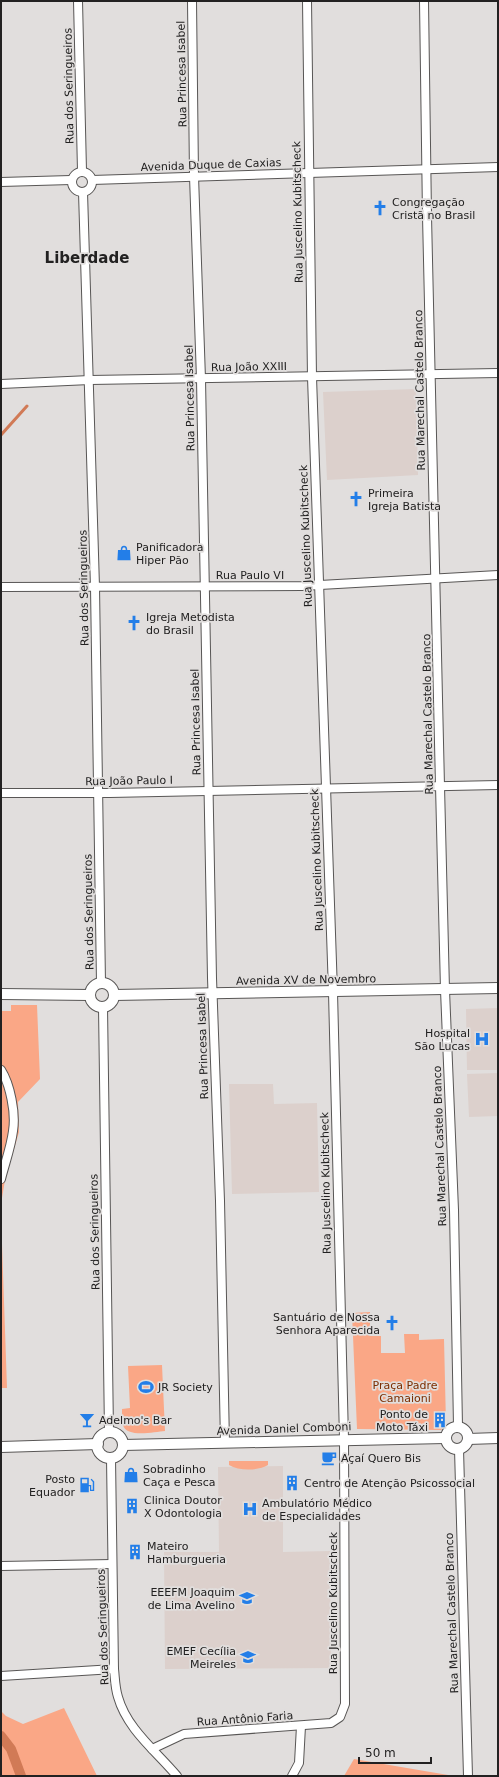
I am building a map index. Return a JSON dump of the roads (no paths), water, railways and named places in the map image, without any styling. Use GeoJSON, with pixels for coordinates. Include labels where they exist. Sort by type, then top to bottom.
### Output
{"type":"FeatureCollection","features":[{"type":"Feature","properties":{"kind":"street","name":"Rua dos Seringueiros"},"geometry":{"type":"LineString","coordinates":[[78,1],[82,171]]}},
{"type":"Feature","properties":{"kind":"street","name":"Rua Princesa Isabel"},"geometry":{"type":"LineString","coordinates":[[192,1],[194,176],[201,379],[212,993],[220,1201],[225,1443]]}},
{"type":"Feature","properties":{"kind":"street","name":"Rua Juscelino Kubitscheck"},"geometry":{"type":"LineString","coordinates":[[307,1],[308,173],[312,377],[333,992],[344,1439],[345,1704],[340,1717]]}},
{"type":"Feature","properties":{"kind":"street","name":"Rua Marechal Castelo Branco"},"geometry":{"type":"LineString","coordinates":[[424,1],[430,374],[445,990],[454,1210],[458,1426]]}},
{"type":"Feature","properties":{"kind":"street","name":"Avenida Duque de Caxias"},"geometry":{"type":"LineString","coordinates":[[92,180],[498,167]]}},
{"type":"Feature","properties":{"kind":"street"},"geometry":{"type":"LineString","coordinates":[[82,171],[89,174],[92,180],[90,188],[80,192],[73,188],[71,180],[75,174],[82,171]]}},
{"type":"Feature","properties":{"kind":"street"},"geometry":{"type":"LineString","coordinates":[[1,182],[71,180]]}},
{"type":"Feature","properties":{"kind":"street","name":"Rua dos Seringueiros"},"geometry":{"type":"LineString","coordinates":[[83,192],[90,380],[95,587],[101,983]]}},
{"type":"Feature","properties":{"kind":"street","name":"Rua João XXIII"},"geometry":{"type":"LineString","coordinates":[[1,384],[90,380],[498,373]]}},
{"type":"Feature","properties":{"kind":"street","name":"Rua Paulo VI"},"geometry":{"type":"LineString","coordinates":[[1,587],[319,586],[498,575]]}},
{"type":"Feature","properties":{"kind":"street","name":"Rua João Paulo I"},"geometry":{"type":"LineString","coordinates":[[1,793],[98,793],[498,785]]}},
{"type":"Feature","properties":{"kind":"street"},"geometry":{"type":"LineString","coordinates":[[101,983],[112,988],[114,995],[112,1002],[103,1007],[95,1004],[90,994],[95,986],[101,983]]}},
{"type":"Feature","properties":{"kind":"street","name":"Avenida XV de Novembro"},"geometry":{"type":"LineString","coordinates":[[114,995],[498,988]]}},
{"type":"Feature","properties":{"kind":"street"},"geometry":{"type":"LineString","coordinates":[[1,994],[90,994]]}},
{"type":"Feature","properties":{"kind":"street","name":"Rua dos Seringueiros"},"geometry":{"type":"LineString","coordinates":[[103,1007],[109,1432]]}},
{"type":"Feature","properties":{"kind":"street"},"geometry":{"type":"LineString","coordinates":[[1,1070],[5,1076],[12,1102],[14,1129],[1,1179]]}},
{"type":"Feature","properties":{"kind":"street"},"geometry":{"type":"LineString","coordinates":[[458,1426],[466,1431],[468,1439],[465,1446],[454,1449],[448,1445],[445,1438],[449,1429],[458,1426]]}},
{"type":"Feature","properties":{"kind":"street"},"geometry":{"type":"LineString","coordinates":[[109,1432],[117,1434],[123,1445],[121,1452],[111,1458],[100,1452],[98,1444],[101,1436],[109,1432]]}},
{"type":"Feature","properties":{"kind":"street","name":"Avenida Daniel Comboni"},"geometry":{"type":"LineString","coordinates":[[123,1445],[445,1438]]}},
{"type":"Feature","properties":{"kind":"street"},"geometry":{"type":"LineString","coordinates":[[468,1439],[498,1438]]}},
{"type":"Feature","properties":{"kind":"street"},"geometry":{"type":"LineString","coordinates":[[1,1446],[98,1444]]}},
{"type":"Feature","properties":{"kind":"street","name":"Rua Marechal Castelo Branco"},"geometry":{"type":"LineString","coordinates":[[458,1449],[468,1776]]}},
{"type":"Feature","properties":{"kind":"street","name":"Rua dos Seringueiros"},"geometry":{"type":"LineString","coordinates":[[111,1458],[114,1669],[117,1696],[122,1709],[133,1727],[176,1776]]}},
{"type":"Feature","properties":{"kind":"street"},"geometry":{"type":"LineString","coordinates":[[1,1566],[112,1564]]}},
{"type":"Feature","properties":{"kind":"street"},"geometry":{"type":"LineString","coordinates":[[1,1676],[114,1669]]}},
{"type":"Feature","properties":{"kind":"street","name":"Rua Antônio Faria"},"geometry":{"type":"LineString","coordinates":[[152,1749],[184,1734],[331,1723],[340,1717]]}},
{"type":"Feature","properties":{"kind":"street"},"geometry":{"type":"LineString","coordinates":[[292,1776],[299,1763],[302,1726]]}},
{"type":"Feature","properties":{"kind":"waterway"},"geometry":{"type":"LineString","coordinates":[[1,435],[27,406]]}},
{"type":"Feature","properties":{"kind":"waterway"},"geometry":{"type":"LineString","coordinates":[[1,1736],[11,1749],[21,1776]]}},
{"type":"Feature","properties":{"kind":"place","name":"Congregação Cristã no Brasil"},"geometry":{"type":"Point","coordinates":[380,208]}},
{"type":"Feature","properties":{"kind":"place","name":"Primeira Igreja Batista"},"geometry":{"type":"Point","coordinates":[356,499]}},
{"type":"Feature","properties":{"kind":"place","name":"Panificadora Hiper Pão"},"geometry":{"type":"Point","coordinates":[124,553]}},
{"type":"Feature","properties":{"kind":"place","name":"Igreja Metodista do Brasil"},"geometry":{"type":"Point","coordinates":[134,623]}},
{"type":"Feature","properties":{"kind":"place","name":"Hospital São Lucas"},"geometry":{"type":"Point","coordinates":[482,1039]}},
{"type":"Feature","properties":{"kind":"place","name":"Santuário de Nossa Senhora Aparecida"},"geometry":{"type":"Point","coordinates":[392,1323]}},
{"type":"Feature","properties":{"kind":"place","name":"JR Society"},"geometry":{"type":"Point","coordinates":[146,1387]}},
{"type":"Feature","properties":{"kind":"place","name":"Adelmo's Bar"},"geometry":{"type":"Point","coordinates":[87,1420]}},
{"type":"Feature","properties":{"kind":"place","name":"Ponto de Moto Táxi"},"geometry":{"type":"Point","coordinates":[440,1420]}},
{"type":"Feature","properties":{"kind":"place","name":"Açaí Quero Bis"},"geometry":{"type":"Point","coordinates":[329,1458]}},
{"type":"Feature","properties":{"kind":"place","name":"Sobradinho Caça e Pesca"},"geometry":{"type":"Point","coordinates":[131,1475]}},
{"type":"Feature","properties":{"kind":"place","name":"Centro de Atenção Psicossocial"},"geometry":{"type":"Point","coordinates":[292,1483]}},
{"type":"Feature","properties":{"kind":"place","name":"Posto Equador"},"geometry":{"type":"Point","coordinates":[87,1485]}},
{"type":"Feature","properties":{"kind":"place","name":"Clinica Doutor X Odontologia"},"geometry":{"type":"Point","coordinates":[132,1506]}},
{"type":"Feature","properties":{"kind":"place","name":"Ambulatório Médico de Especialidades"},"geometry":{"type":"Point","coordinates":[250,1509]}},
{"type":"Feature","properties":{"kind":"place","name":"Mateiro Hamburgueria"},"geometry":{"type":"Point","coordinates":[135,1552]}},
{"type":"Feature","properties":{"kind":"place","name":"EEEFM Joaquim de Lima Avelino"},"geometry":{"type":"Point","coordinates":[247,1598]}},
{"type":"Feature","properties":{"kind":"place","name":"EMEF Cecília Meireles"},"geometry":{"type":"Point","coordinates":[248,1657]}},
{"type":"Feature","properties":{"kind":"district","name":"Liberdade"},"geometry":{"type":"Point","coordinates":[87,258]}},
{"type":"Feature","properties":{"kind":"park label","name":"Praça Padre Camaioni"},"geometry":{"type":"Point","coordinates":[405,1391]}}]}
